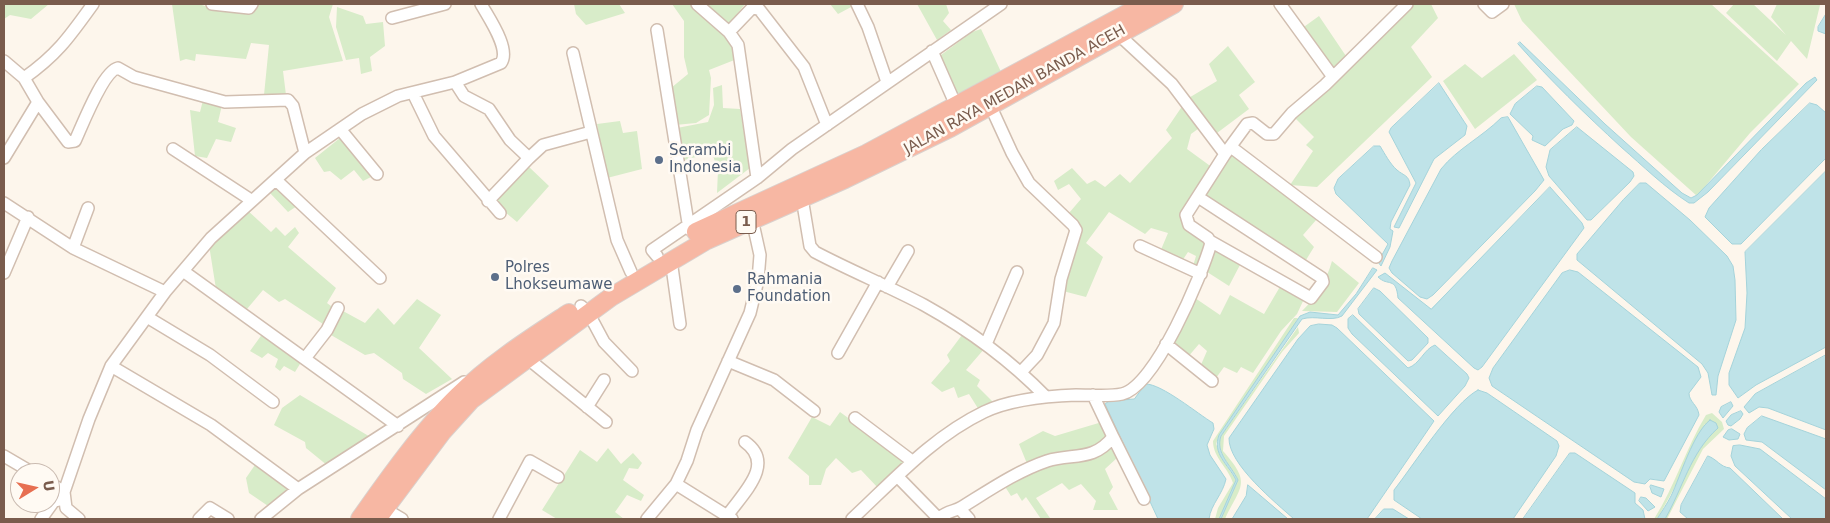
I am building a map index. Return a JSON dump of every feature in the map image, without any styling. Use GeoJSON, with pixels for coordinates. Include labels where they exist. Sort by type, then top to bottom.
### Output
{"type":"FeatureCollection","features":[{"type":"Feature","properties":{"kind":"highway","name":"JALAN RAYA MEDAN BANDA ACEH"},"geometry":{"type":"LineString","coordinates":[[360,519],[445,409],[485,373],[585,310],[677,245],[752,219],[912,148],[960,114],[1145,4]]}},
{"type":"Feature","properties":{"kind":"highway","name":"JALAN RAYA MEDAN BANDA ACEH"},"geometry":{"type":"LineString","coordinates":[[381,514],[461,410],[631,272],[677,245],[866,154],[960,114],[990,105],[1174,4]]}},
{"type":"Feature","properties":{"kind":"street"},"geometry":{"type":"LineString","coordinates":[[24,78],[49,60],[65,44],[93,4]]}},
{"type":"Feature","properties":{"kind":"street"},"geometry":{"type":"LineString","coordinates":[[212,4],[241,9],[249,8],[252,4]]}},
{"type":"Feature","properties":{"kind":"street"},"geometry":{"type":"LineString","coordinates":[[392,18],[445,4]]}},
{"type":"Feature","properties":{"kind":"street"},"geometry":{"type":"LineString","coordinates":[[78,519],[66,508],[64,495],[89,419],[111,366],[165,292],[210,238],[305,153],[340,129],[379,104],[398,96],[455,82],[501,62],[504,59],[505,48],[481,4]]}},
{"type":"Feature","properties":{"kind":"street"},"geometry":{"type":"LineString","coordinates":[[697,4],[729,32],[738,45],[757,178]]}},
{"type":"Feature","properties":{"kind":"street"},"geometry":{"type":"LineString","coordinates":[[857,4],[868,27],[887,82]]}},
{"type":"Feature","properties":{"kind":"street"},"geometry":{"type":"LineString","coordinates":[[677,245],[757,178],[827,125],[1001,4]]}},
{"type":"Feature","properties":{"kind":"street"},"geometry":{"type":"LineString","coordinates":[[1280,4],[1333,77]]}},
{"type":"Feature","properties":{"kind":"street"},"geometry":{"type":"LineString","coordinates":[[1198,197],[1322,278],[1323,282],[1311,298],[1210,240],[1189,225],[1187,220],[1188,213],[1198,197],[1228,151],[1243,129],[1251,123],[1267,134],[1274,134],[1292,114],[1333,77],[1407,4]]}},
{"type":"Feature","properties":{"kind":"street"},"geometry":{"type":"LineString","coordinates":[[1484,4],[1492,12],[1503,4]]}},
{"type":"Feature","properties":{"kind":"street"},"geometry":{"type":"LineString","coordinates":[[729,32],[748,12],[755,7],[759,8],[804,67],[827,125]]}},
{"type":"Feature","properties":{"kind":"street"},"geometry":{"type":"LineString","coordinates":[[657,30],[677,245],[680,324]]}},
{"type":"Feature","properties":{"kind":"street"},"geometry":{"type":"LineString","coordinates":[[1118,34],[1172,84],[1228,151],[1376,257]]}},
{"type":"Feature","properties":{"kind":"street"},"geometry":{"type":"LineString","coordinates":[[932,51],[960,114]]}},
{"type":"Feature","properties":{"kind":"street"},"geometry":{"type":"LineString","coordinates":[[573,53],[617,240],[631,272]]}},
{"type":"Feature","properties":{"kind":"street"},"geometry":{"type":"LineString","coordinates":[[4,61],[24,78],[38,102],[68,142],[75,141],[100,86],[111,71],[116,68],[134,77],[225,102],[284,99],[291,102],[305,153]]}},
{"type":"Feature","properties":{"kind":"street"},"geometry":{"type":"LineString","coordinates":[[455,82],[464,96],[489,109],[510,140],[529,158]]}},
{"type":"Feature","properties":{"kind":"street"},"geometry":{"type":"LineString","coordinates":[[413,93],[434,136],[500,213]]}},
{"type":"Feature","properties":{"kind":"street"},"geometry":{"type":"LineString","coordinates":[[4,158],[38,102]]}},
{"type":"Feature","properties":{"kind":"street"},"geometry":{"type":"LineString","coordinates":[[990,105],[1012,153],[1029,183],[1076,230],[1061,279],[1054,323],[1037,355],[1021,372]]}},
{"type":"Feature","properties":{"kind":"street"},"geometry":{"type":"LineString","coordinates":[[340,129],[377,174]]}},
{"type":"Feature","properties":{"kind":"street"},"geometry":{"type":"LineString","coordinates":[[488,201],[543,145],[591,132]]}},
{"type":"Feature","properties":{"kind":"street"},"geometry":{"type":"LineString","coordinates":[[173,149],[251,200]]}},
{"type":"Feature","properties":{"kind":"street"},"geometry":{"type":"LineString","coordinates":[[276,180],[380,278]]}},
{"type":"Feature","properties":{"kind":"street"},"geometry":{"type":"LineString","coordinates":[[802,198],[812,250],[924,305],[986,344],[1021,372],[1046,397]]}},
{"type":"Feature","properties":{"kind":"street"},"geometry":{"type":"LineString","coordinates":[[4,203],[73,248],[165,292]]}},
{"type":"Feature","properties":{"kind":"street"},"geometry":{"type":"LineString","coordinates":[[73,248],[88,208]]}},
{"type":"Feature","properties":{"kind":"street"},"geometry":{"type":"LineString","coordinates":[[4,273],[28,217]]}},
{"type":"Feature","properties":{"kind":"street"},"geometry":{"type":"LineString","coordinates":[[647,519],[676,484],[687,461],[697,430],[750,313],[758,280],[760,255],[752,219]]}},
{"type":"Feature","properties":{"kind":"street"},"geometry":{"type":"LineString","coordinates":[[852,519],[898,477],[912,461],[945,435],[984,412],[1046,397],[1121,394],[1132,389],[1166,344],[1186,310],[1211,243],[1210,240]]}},
{"type":"Feature","properties":{"kind":"street"},"geometry":{"type":"LineString","coordinates":[[1140,246],[1200,274]]}},
{"type":"Feature","properties":{"kind":"street"},"geometry":{"type":"LineString","coordinates":[[838,353],[882,285],[908,251]]}},
{"type":"Feature","properties":{"kind":"street"},"geometry":{"type":"LineString","coordinates":[[183,271],[306,357],[398,426]]}},
{"type":"Feature","properties":{"kind":"street"},"geometry":{"type":"LineString","coordinates":[[986,344],[1018,272]]}},
{"type":"Feature","properties":{"kind":"street"},"geometry":{"type":"LineString","coordinates":[[306,357],[327,330],[338,308]]}},
{"type":"Feature","properties":{"kind":"street"},"geometry":{"type":"LineString","coordinates":[[585,310],[604,342],[632,370]]}},
{"type":"Feature","properties":{"kind":"street"},"geometry":{"type":"LineString","coordinates":[[147,316],[210,355],[274,402]]}},
{"type":"Feature","properties":{"kind":"street"},"geometry":{"type":"LineString","coordinates":[[1166,344],[1212,381]]}},
{"type":"Feature","properties":{"kind":"street"},"geometry":{"type":"LineString","coordinates":[[527,358],[606,422]]}},
{"type":"Feature","properties":{"kind":"street"},"geometry":{"type":"LineString","coordinates":[[728,361],[774,380],[814,411]]}},
{"type":"Feature","properties":{"kind":"street"},"geometry":{"type":"LineString","coordinates":[[111,366],[211,425],[298,489]]}},
{"type":"Feature","properties":{"kind":"street"},"geometry":{"type":"LineString","coordinates":[[261,519],[298,489],[468,379],[485,373]]}},
{"type":"Feature","properties":{"kind":"street"},"geometry":{"type":"LineString","coordinates":[[587,407],[604,380]]}},
{"type":"Feature","properties":{"kind":"street"},"geometry":{"type":"LineString","coordinates":[[1093,395],[1144,499]]}},
{"type":"Feature","properties":{"kind":"street"},"geometry":{"type":"LineString","coordinates":[[855,418],[912,461]]}},
{"type":"Feature","properties":{"kind":"street"},"geometry":{"type":"LineString","coordinates":[[898,477],[939,519],[950,510],[960,508],[976,497],[1036,466],[1056,459],[1092,454],[1107,445],[1113,437]]}},
{"type":"Feature","properties":{"kind":"street"},"geometry":{"type":"LineString","coordinates":[[676,484],[729,517],[759,468],[757,454],[745,442]]}},
{"type":"Feature","properties":{"kind":"street"},"geometry":{"type":"LineString","coordinates":[[4,456],[16,463]]}},
{"type":"Feature","properties":{"kind":"street"},"geometry":{"type":"LineString","coordinates":[[499,519],[530,461],[558,477]]}},
{"type":"Feature","properties":{"kind":"street"},"geometry":{"type":"LineString","coordinates":[[60,492],[64,495]]}},
{"type":"Feature","properties":{"kind":"street"},"geometry":{"type":"LineString","coordinates":[[41,519],[54,501],[64,495]]}},
{"type":"Feature","properties":{"kind":"street"},"geometry":{"type":"LineString","coordinates":[[199,519],[210,508],[228,519]]}},
{"type":"Feature","properties":{"kind":"street"},"geometry":{"type":"LineString","coordinates":[[960,508],[969,519]]}},
{"type":"Feature","properties":{"kind":"street"},"geometry":{"type":"LineString","coordinates":[[381,514],[402,519]]}},
{"type":"Feature","properties":{"kind":"green space"},"geometry":{"type":"Polygon","coordinates":[[[4,4],[49,4],[31,19],[10,15],[4,19],[4,4]]]}},
{"type":"Feature","properties":{"kind":"green space"},"geometry":{"type":"Polygon","coordinates":[[[172,4],[199,4],[217,10],[247,14],[254,4],[333,4],[329,17],[343,61],[283,71],[286,95],[264,95],[269,45],[251,43],[246,59],[196,54],[195,61],[186,59],[180,61],[172,4]]]}},
{"type":"Feature","properties":{"kind":"green space"},"geometry":{"type":"Polygon","coordinates":[[[574,4],[619,4],[625,13],[586,25],[576,14],[574,4]]]}},
{"type":"Feature","properties":{"kind":"green space"},"geometry":{"type":"Polygon","coordinates":[[[672,4],[691,4],[734,42],[737,59],[709,70],[711,78],[709,115],[696,123],[675,125],[671,88],[688,74],[684,57],[684,21],[672,4]]]}},
{"type":"Feature","properties":{"kind":"green space"},"geometry":{"type":"Polygon","coordinates":[[[705,4],[745,4],[729,25],[705,4]]]}},
{"type":"Feature","properties":{"kind":"green space"},"geometry":{"type":"Polygon","coordinates":[[[830,4],[851,4],[853,6],[838,14],[830,4]]]}},
{"type":"Feature","properties":{"kind":"green space"},"geometry":{"type":"Polygon","coordinates":[[[917,4],[946,4],[949,13],[943,21],[951,30],[937,40],[917,4]]]}},
{"type":"Feature","properties":{"kind":"green space"},"geometry":{"type":"Polygon","coordinates":[[[1411,4],[1431,4],[1438,18],[1411,47],[1432,77],[1317,187],[1290,185],[1313,151],[1306,145],[1314,137],[1294,117],[1411,4]]]}},
{"type":"Feature","properties":{"kind":"green space"},"geometry":{"type":"Polygon","coordinates":[[[1514,4],[1711,4],[1799,84],[1750,133],[1697,196],[1631,137],[1522,21],[1514,4]]]}},
{"type":"Feature","properties":{"kind":"green space"},"geometry":{"type":"Polygon","coordinates":[[[1734,4],[1753,4],[1786,35],[1771,17],[1777,4],[1820,5],[1807,59],[1791,41],[1777,61],[1726,13],[1734,4]]]}},
{"type":"Feature","properties":{"kind":"green space"},"geometry":{"type":"Polygon","coordinates":[[[337,7],[363,16],[366,24],[383,22],[385,46],[370,57],[372,71],[361,74],[359,58],[346,60],[336,27],[337,7]]]}},
{"type":"Feature","properties":{"kind":"green space"},"geometry":{"type":"Polygon","coordinates":[[[1319,16],[1348,59],[1332,71],[1301,29],[1319,16]]]}},
{"type":"Feature","properties":{"kind":"green space"},"geometry":{"type":"Polygon","coordinates":[[[981,29],[1002,74],[955,99],[937,58],[972,32],[981,29]]]}},
{"type":"Feature","properties":{"kind":"green space"},"geometry":{"type":"Polygon","coordinates":[[[1228,46],[1255,82],[1239,95],[1249,109],[1217,133],[1187,99],[1217,81],[1209,64],[1228,46]]]}},
{"type":"Feature","properties":{"kind":"green space"},"geometry":{"type":"Polygon","coordinates":[[[1514,54],[1537,80],[1475,129],[1443,81],[1465,64],[1482,78],[1514,54]]]}},
{"type":"Feature","properties":{"kind":"green space"},"geometry":{"type":"Polygon","coordinates":[[[722,85],[723,108],[740,109],[750,168],[717,193],[718,170],[712,153],[684,160],[677,128],[708,122],[714,105],[713,88],[722,85]]]}},
{"type":"Feature","properties":{"kind":"green space"},"geometry":{"type":"Polygon","coordinates":[[[203,100],[222,105],[218,122],[236,128],[231,142],[216,139],[207,158],[195,156],[190,110],[200,112],[203,100]]]}},
{"type":"Feature","properties":{"kind":"green space"},"geometry":{"type":"Polygon","coordinates":[[[1183,105],[1202,126],[1191,134],[1187,149],[1213,168],[1183,223],[1208,243],[1200,269],[1193,266],[1196,256],[1188,252],[1182,261],[1160,252],[1168,233],[1151,228],[1145,234],[1109,212],[1086,243],[1103,257],[1086,297],[1059,290],[1079,226],[1069,213],[1081,199],[1069,184],[1058,190],[1054,181],[1072,168],[1087,184],[1095,180],[1105,187],[1120,174],[1130,183],[1172,138],[1166,130],[1183,105]]]}},
{"type":"Feature","properties":{"kind":"green space"},"geometry":{"type":"Polygon","coordinates":[[[620,121],[623,133],[637,131],[642,169],[607,178],[597,124],[620,121]]]}},
{"type":"Feature","properties":{"kind":"green space"},"geometry":{"type":"Polygon","coordinates":[[[340,138],[373,176],[363,181],[354,170],[341,180],[330,171],[324,172],[315,158],[340,138]]]}},
{"type":"Feature","properties":{"kind":"green space"},"geometry":{"type":"Polygon","coordinates":[[[1231,153],[1317,219],[1303,235],[1314,247],[1306,260],[1202,196],[1231,153]]]}},
{"type":"Feature","properties":{"kind":"green space"},"geometry":{"type":"Polygon","coordinates":[[[528,166],[549,186],[517,222],[493,202],[528,166]]]}},
{"type":"Feature","properties":{"kind":"green space"},"geometry":{"type":"Polygon","coordinates":[[[278,187],[297,206],[288,212],[270,193],[278,187]]]}},
{"type":"Feature","properties":{"kind":"green space"},"geometry":{"type":"Polygon","coordinates":[[[246,209],[271,232],[276,227],[285,236],[295,227],[299,233],[288,247],[336,288],[327,303],[335,309],[326,326],[285,299],[279,302],[263,290],[247,309],[216,289],[209,245],[246,209]]]}},
{"type":"Feature","properties":{"kind":"green space"},"geometry":{"type":"Polygon","coordinates":[[[1214,247],[1241,263],[1229,286],[1204,270],[1214,247]]]}},
{"type":"Feature","properties":{"kind":"green space"},"geometry":{"type":"Polygon","coordinates":[[[1332,261],[1359,283],[1337,312],[1302,311],[1320,288],[1327,276],[1332,261]]]}},
{"type":"Feature","properties":{"kind":"green space"},"geometry":{"type":"Polygon","coordinates":[[[1281,285],[1304,299],[1297,314],[1281,331],[1253,373],[1241,367],[1237,373],[1224,367],[1216,378],[1200,367],[1207,351],[1199,344],[1187,358],[1169,344],[1195,298],[1220,315],[1230,295],[1264,314],[1281,285]]]}},
{"type":"Feature","properties":{"kind":"green space"},"geometry":{"type":"Polygon","coordinates":[[[417,299],[441,315],[419,348],[452,379],[426,394],[403,379],[402,373],[374,353],[365,355],[331,335],[343,311],[365,323],[378,308],[394,325],[417,299]]]}},
{"type":"Feature","properties":{"kind":"green space"},"geometry":{"type":"Polygon","coordinates":[[[1294,318],[1298,318],[1289,335],[1219,435],[1216,444],[1222,459],[1236,480],[1219,519],[1215,519],[1218,508],[1233,483],[1215,452],[1213,441],[1294,318]]]}},
{"type":"Feature","properties":{"kind":"green space"},"geometry":{"type":"Polygon","coordinates":[[[1298,327],[1299,333],[1282,352],[1224,436],[1223,451],[1238,471],[1241,485],[1225,519],[1221,519],[1238,480],[1220,448],[1221,436],[1298,327]]]}},
{"type":"Feature","properties":{"kind":"green space"},"geometry":{"type":"Polygon","coordinates":[[[263,333],[303,359],[295,372],[284,366],[280,371],[275,367],[278,359],[268,353],[262,358],[250,351],[263,333]]]}},
{"type":"Feature","properties":{"kind":"green space"},"geometry":{"type":"Polygon","coordinates":[[[962,335],[985,348],[966,370],[980,380],[977,386],[995,404],[979,410],[969,394],[958,398],[954,387],[942,392],[931,383],[950,361],[947,355],[962,335]]]}},
{"type":"Feature","properties":{"kind":"green space"},"geometry":{"type":"Polygon","coordinates":[[[300,395],[372,438],[328,466],[306,448],[305,442],[274,425],[282,408],[300,395]]]}},
{"type":"Feature","properties":{"kind":"green space"},"geometry":{"type":"Polygon","coordinates":[[[840,412],[906,460],[879,489],[861,470],[852,473],[836,458],[826,469],[821,485],[809,485],[809,476],[788,458],[812,417],[830,426],[840,412]]]}},
{"type":"Feature","properties":{"kind":"green space"},"geometry":{"type":"Polygon","coordinates":[[[1712,413],[1722,422],[1724,429],[1703,449],[1667,519],[1665,519],[1695,454],[1710,435],[1705,424],[1670,496],[1657,519],[1654,519],[1706,415],[1712,413]]]}},
{"type":"Feature","properties":{"kind":"green space"},"geometry":{"type":"Polygon","coordinates":[[[1102,422],[1110,437],[1100,445],[1028,466],[1019,444],[1043,431],[1055,436],[1102,422]]]}},
{"type":"Feature","properties":{"kind":"green space"},"geometry":{"type":"Polygon","coordinates":[[[1112,446],[1118,457],[1105,469],[1113,487],[1109,493],[1118,510],[1093,510],[1096,501],[1081,484],[1069,490],[1062,483],[1036,498],[1050,518],[1041,519],[1026,497],[1022,501],[1017,493],[1011,496],[1004,485],[1044,465],[1112,446]]]}},
{"type":"Feature","properties":{"kind":"green space"},"geometry":{"type":"Polygon","coordinates":[[[608,448],[621,464],[633,453],[642,463],[638,469],[629,468],[623,480],[644,495],[641,501],[627,495],[615,512],[624,519],[557,519],[542,510],[580,450],[597,462],[608,448]]]}},
{"type":"Feature","properties":{"kind":"green space"},"geometry":{"type":"Polygon","coordinates":[[[257,462],[293,489],[271,508],[249,493],[246,478],[257,462]]]}},
{"type":"Feature","properties":{"kind":"water"},"geometry":{"type":"Polygon","coordinates":[[[1826,14],[1826,34],[1818,31],[1818,27],[1826,14]]]}},
{"type":"Feature","properties":{"kind":"water"},"geometry":{"type":"Polygon","coordinates":[[[1520,42],[1605,124],[1682,193],[1691,198],[1697,195],[1806,83],[1815,77],[1817,80],[1708,192],[1694,203],[1689,203],[1654,176],[1594,122],[1530,57],[1518,44],[1520,42]]]}},
{"type":"Feature","properties":{"kind":"water"},"geometry":{"type":"Polygon","coordinates":[[[1439,83],[1467,126],[1465,135],[1434,159],[1399,228],[1394,227],[1416,183],[1389,132],[1439,83]]]}},
{"type":"Feature","properties":{"kind":"water"},"geometry":{"type":"Polygon","coordinates":[[[1537,86],[1542,87],[1574,121],[1572,125],[1563,129],[1545,146],[1532,140],[1533,136],[1510,114],[1515,104],[1537,86]]]}},
{"type":"Feature","properties":{"kind":"water"},"geometry":{"type":"Polygon","coordinates":[[[1810,103],[1817,105],[1826,113],[1826,158],[1741,244],[1732,244],[1705,217],[1709,208],[1761,150],[1810,103]]]}},
{"type":"Feature","properties":{"kind":"water"},"geometry":{"type":"Polygon","coordinates":[[[1508,117],[1544,180],[1433,295],[1427,299],[1420,297],[1392,273],[1389,268],[1392,261],[1441,169],[1454,155],[1501,118],[1508,117]]]}},
{"type":"Feature","properties":{"kind":"water"},"geometry":{"type":"Polygon","coordinates":[[[1577,127],[1633,172],[1634,176],[1591,220],[1587,220],[1549,176],[1546,167],[1550,150],[1577,127]]]}},
{"type":"Feature","properties":{"kind":"water"},"geometry":{"type":"Polygon","coordinates":[[[1374,146],[1380,146],[1392,165],[1407,177],[1410,185],[1391,222],[1390,229],[1393,231],[1390,247],[1381,266],[1378,262],[1388,244],[1336,194],[1334,188],[1338,179],[1374,146]]]}},
{"type":"Feature","properties":{"kind":"water"},"geometry":{"type":"Polygon","coordinates":[[[1826,171],[1826,347],[1756,385],[1738,398],[1729,385],[1729,373],[1745,328],[1747,293],[1745,252],[1826,171]]]}},
{"type":"Feature","properties":{"kind":"water"},"geometry":{"type":"Polygon","coordinates":[[[1640,183],[1646,183],[1690,220],[1727,256],[1733,266],[1736,320],[1718,376],[1716,395],[1712,395],[1708,373],[1702,364],[1577,260],[1577,254],[1640,183]]]}},
{"type":"Feature","properties":{"kind":"water"},"geometry":{"type":"Polygon","coordinates":[[[1550,187],[1582,223],[1584,228],[1478,370],[1398,298],[1393,284],[1378,277],[1385,273],[1431,309],[1550,187]]]}},
{"type":"Feature","properties":{"kind":"water"},"geometry":{"type":"Polygon","coordinates":[[[1373,268],[1377,270],[1342,316],[1338,318],[1302,319],[1221,436],[1220,448],[1238,480],[1221,519],[1219,519],[1236,480],[1219,453],[1217,442],[1219,435],[1300,316],[1310,312],[1338,315],[1356,294],[1373,268]]]}},
{"type":"Feature","properties":{"kind":"water"},"geometry":{"type":"Polygon","coordinates":[[[1570,270],[1578,272],[1698,367],[1701,377],[1689,393],[1690,399],[1699,415],[1664,481],[1650,479],[1645,484],[1634,482],[1492,386],[1489,378],[1493,368],[1562,273],[1570,270]]]}},
{"type":"Feature","properties":{"kind":"water"},"geometry":{"type":"Polygon","coordinates":[[[1374,288],[1380,291],[1428,338],[1428,343],[1412,360],[1408,361],[1359,314],[1358,309],[1374,288]]]}},
{"type":"Feature","properties":{"kind":"water"},"geometry":{"type":"Polygon","coordinates":[[[1353,315],[1408,368],[1435,345],[1467,374],[1469,378],[1465,386],[1438,416],[1352,334],[1348,328],[1348,319],[1353,315]]]}},
{"type":"Feature","properties":{"kind":"water"},"geometry":{"type":"Polygon","coordinates":[[[1319,324],[1332,325],[1337,328],[1434,421],[1367,519],[1294,519],[1244,471],[1231,448],[1229,438],[1298,339],[1310,326],[1319,324]]]}},
{"type":"Feature","properties":{"kind":"water"},"geometry":{"type":"Polygon","coordinates":[[[1826,355],[1826,430],[1768,408],[1759,407],[1749,413],[1744,407],[1755,394],[1826,355]]]}},
{"type":"Feature","properties":{"kind":"water"},"geometry":{"type":"Polygon","coordinates":[[[1146,384],[1153,385],[1170,394],[1213,423],[1214,429],[1207,445],[1210,455],[1226,479],[1209,519],[1158,519],[1105,404],[1109,401],[1134,399],[1146,384]]]}},
{"type":"Feature","properties":{"kind":"water"},"geometry":{"type":"Polygon","coordinates":[[[1478,390],[1487,393],[1557,441],[1559,446],[1556,456],[1513,519],[1422,519],[1394,500],[1394,490],[1445,421],[1468,397],[1478,390]]]}},
{"type":"Feature","properties":{"kind":"water"},"geometry":{"type":"Polygon","coordinates":[[[1731,402],[1733,406],[1723,418],[1719,412],[1721,407],[1731,402]]]}},
{"type":"Feature","properties":{"kind":"water"},"geometry":{"type":"Polygon","coordinates":[[[1741,411],[1743,414],[1740,419],[1731,426],[1728,425],[1726,421],[1731,415],[1741,411]]]}},
{"type":"Feature","properties":{"kind":"water"},"geometry":{"type":"Polygon","coordinates":[[[1762,416],[1826,439],[1826,490],[1762,442],[1746,440],[1744,434],[1747,428],[1762,416]]]}},
{"type":"Feature","properties":{"kind":"water"},"geometry":{"type":"Polygon","coordinates":[[[1710,420],[1716,423],[1718,428],[1700,448],[1665,519],[1657,519],[1671,496],[1698,434],[1710,420]]]}},
{"type":"Feature","properties":{"kind":"water"},"geometry":{"type":"Polygon","coordinates":[[[1732,429],[1740,434],[1738,439],[1729,440],[1723,437],[1728,430],[1732,429]]]}},
{"type":"Feature","properties":{"kind":"water"},"geometry":{"type":"Polygon","coordinates":[[[1740,445],[1760,449],[1826,499],[1826,519],[1792,519],[1735,466],[1731,456],[1733,446],[1740,445]]]}},
{"type":"Feature","properties":{"kind":"water"},"geometry":{"type":"Polygon","coordinates":[[[1570,453],[1575,453],[1635,493],[1635,503],[1643,510],[1645,519],[1523,519],[1570,453]]]}},
{"type":"Feature","properties":{"kind":"water"},"geometry":{"type":"Polygon","coordinates":[[[1708,456],[1730,468],[1783,519],[1688,519],[1680,512],[1681,505],[1708,456]]]}},
{"type":"Feature","properties":{"kind":"water"},"geometry":{"type":"Polygon","coordinates":[[[1248,485],[1288,519],[1232,519],[1246,496],[1248,485]]]}},
{"type":"Feature","properties":{"kind":"water"},"geometry":{"type":"Polygon","coordinates":[[[1651,485],[1664,489],[1661,497],[1652,493],[1651,485]]]}},
{"type":"Feature","properties":{"kind":"water"},"geometry":{"type":"Polygon","coordinates":[[[1641,497],[1646,498],[1655,507],[1648,511],[1639,501],[1641,497]]]}},
{"type":"Feature","properties":{"kind":"water"},"geometry":{"type":"Polygon","coordinates":[[[1384,509],[1393,509],[1409,519],[1375,519],[1384,509]]]}},
{"type":"Feature","properties":{"kind":"place","name":"Serambi Indonesia"},"geometry":{"type":"Point","coordinates":[659,160]}},
{"type":"Feature","properties":{"kind":"place","name":"Polres Lhokseumawe"},"geometry":{"type":"Point","coordinates":[495,277]}},
{"type":"Feature","properties":{"kind":"place","name":"Rahmania Foundation"},"geometry":{"type":"Point","coordinates":[737,289]}}]}
